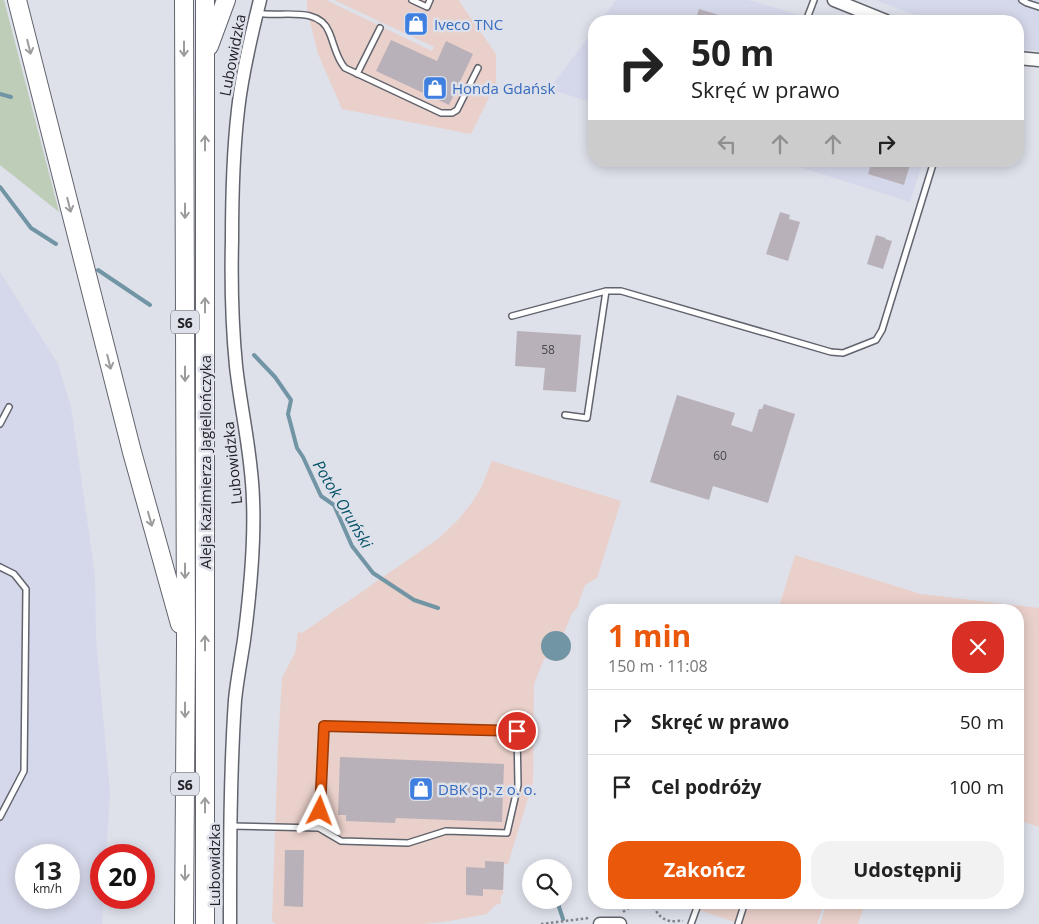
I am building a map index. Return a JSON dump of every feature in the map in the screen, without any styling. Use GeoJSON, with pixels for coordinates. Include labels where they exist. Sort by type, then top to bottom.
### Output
{"type":"FeatureCollection","features":[{"type":"Feature","properties":{"kind":"highway"},"geometry":{"type":"LineString","coordinates":[[17,0],[132,452],[186,644]]}},
{"type":"Feature","properties":{"kind":"highway"},"geometry":{"type":"LineString","coordinates":[[206,56],[226,0]]}},
{"type":"Feature","properties":{"kind":"highway","name":"Aleja Kazimierza Jagiellończyka"},"geometry":{"type":"LineString","coordinates":[[184,924],[186,644],[184,26],[187,4]]}},
{"type":"Feature","properties":{"kind":"highway","name":"Aleja Kazimierza Jagiellończyka"},"geometry":{"type":"LineString","coordinates":[[202,4],[206,56],[205,924]]}},
{"type":"Feature","properties":{"kind":"street","name":"Lubowidzka"},"geometry":{"type":"LineString","coordinates":[[230,924],[229,826],[236,698],[251,572],[253,537],[253,498],[248,442],[234,334],[232,273],[233,187],[238,110],[249,42],[260,0]]}},
{"type":"Feature","properties":{"kind":"street"},"geometry":{"type":"LineString","coordinates":[[834,0],[871,15]]}},
{"type":"Feature","properties":{"kind":"street"},"geometry":{"type":"LineString","coordinates":[[1024,59],[1039,60]]}},
{"type":"Feature","properties":{"kind":"street"},"geometry":{"type":"LineString","coordinates":[[600,924],[620,924]]}},
{"type":"Feature","properties":{"kind":"lane"},"geometry":{"type":"LineString","coordinates":[[412,0],[427,7],[430,0]]}},
{"type":"Feature","properties":{"kind":"lane"},"geometry":{"type":"LineString","coordinates":[[808,15],[814,0]]}},
{"type":"Feature","properties":{"kind":"lane"},"geometry":{"type":"LineString","coordinates":[[1022,0],[1039,7]]}},
{"type":"Feature","properties":{"kind":"lane"},"geometry":{"type":"LineString","coordinates":[[257,13],[269,15],[305,14],[318,18],[329,30],[343,66],[441,113],[452,113],[457,110],[478,68]]}},
{"type":"Feature","properties":{"kind":"lane"},"geometry":{"type":"LineString","coordinates":[[357,74],[380,28]]}},
{"type":"Feature","properties":{"kind":"lane"},"geometry":{"type":"LineString","coordinates":[[512,316],[606,291],[621,291],[831,352],[843,353],[876,340],[882,330],[932,167]]}},
{"type":"Feature","properties":{"kind":"lane"},"geometry":{"type":"LineString","coordinates":[[565,415],[587,418],[606,291]]}},
{"type":"Feature","properties":{"kind":"lane"},"geometry":{"type":"LineString","coordinates":[[0,424],[9,407]]}},
{"type":"Feature","properties":{"kind":"lane"},"geometry":{"type":"LineString","coordinates":[[0,567],[14,574],[26,589],[24,770],[0,817]]}},
{"type":"Feature","properties":{"kind":"lane"},"geometry":{"type":"LineString","coordinates":[[229,826],[319,828],[341,841],[408,843],[446,830],[507,833],[518,786],[517,731],[324,726],[319,828]]}},
{"type":"Feature","properties":{"kind":"lane"},"geometry":{"type":"LineString","coordinates":[[692,923],[697,909]]}},
{"type":"Feature","properties":{"kind":"lane"},"geometry":{"type":"LineString","coordinates":[[738,924],[743,909]]}},
{"type":"Feature","properties":{"kind":"path"},"geometry":{"type":"LineString","coordinates":[[655,909],[664,919],[692,923]]}},
{"type":"Feature","properties":{"kind":"shaded area","name":"Honda Gdańsk"},"geometry":{"type":"Polygon","coordinates":[[[307,0],[326,0],[432,51],[434,47],[334,0],[460,0],[496,54],[496,83],[471,134],[342,109],[318,54],[307,9],[307,0]]]}},
{"type":"Feature","properties":{"kind":"shaded area"},"geometry":{"type":"Polygon","coordinates":[[[616,0],[748,0],[798,15],[605,15],[616,0]]]}},
{"type":"Feature","properties":{"kind":"shaded area"},"geometry":{"type":"Polygon","coordinates":[[[875,0],[1039,0],[1039,51],[1024,50],[1024,15],[915,15],[875,0]]]}},
{"type":"Feature","properties":{"kind":"shaded area"},"geometry":{"type":"Polygon","coordinates":[[[588,38],[588,101],[549,89],[588,38]]]}},
{"type":"Feature","properties":{"kind":"shaded area"},"geometry":{"type":"Polygon","coordinates":[[[800,167],[921,167],[910,202],[800,167]]]}},
{"type":"Feature","properties":{"kind":"shaded area"},"geometry":{"type":"Polygon","coordinates":[[[0,272],[58,364],[71,407],[95,575],[96,639],[110,792],[107,844],[90,844],[90,909],[103,909],[102,924],[0,924],[0,272]]]}},
{"type":"Feature","properties":{"kind":"shaded area"},"geometry":{"type":"Polygon","coordinates":[[[492,461],[621,501],[597,578],[585,585],[577,608],[572,613],[564,633],[571,643],[569,654],[559,661],[544,659],[534,684],[533,782],[508,864],[504,864],[501,903],[494,906],[487,914],[424,924],[276,924],[272,921],[282,678],[295,653],[298,632],[302,633],[438,539],[458,520],[470,505],[480,490],[492,461]]]}},
{"type":"Feature","properties":{"kind":"shaded area"},"geometry":{"type":"Polygon","coordinates":[[[795,555],[921,594],[1005,604],[780,604],[795,555]]]}},
{"type":"Feature","properties":{"kind":"shaded area"},"geometry":{"type":"Polygon","coordinates":[[[1024,606],[1039,608],[1039,827],[1024,822],[1024,606]]]}},
{"type":"Feature","properties":{"kind":"shaded area"},"geometry":{"type":"Polygon","coordinates":[[[556,631],[567,635],[571,646],[567,657],[556,661],[545,657],[541,646],[545,635],[556,631]]]}},
{"type":"Feature","properties":{"kind":"shaded area"},"geometry":{"type":"Polygon","coordinates":[[[696,909],[822,909],[817,924],[741,924],[696,909]]]}},
{"type":"Feature","properties":{"kind":"shaded area"},"geometry":{"type":"Polygon","coordinates":[[[825,909],[863,909],[858,924],[820,924],[825,909]]]}},
{"type":"Feature","properties":{"kind":"green space"},"geometry":{"type":"Polygon","coordinates":[[[0,0],[4,0],[59,212],[0,165],[0,0]]]}},
{"type":"Feature","properties":{"kind":"building"},"geometry":{"type":"Polygon","coordinates":[[[699,9],[719,15],[697,15],[699,9]]]}},
{"type":"Feature","properties":{"kind":"building","name":"Honda Gdańsk"},"geometry":{"type":"Polygon","coordinates":[[[391,40],[437,61],[446,41],[473,54],[449,105],[376,71],[391,40]]]}},
{"type":"Feature","properties":{"kind":"building"},"geometry":{"type":"Polygon","coordinates":[[[870,167],[909,167],[904,185],[868,174],[870,167]]]}},
{"type":"Feature","properties":{"kind":"building"},"geometry":{"type":"Polygon","coordinates":[[[780,212],[790,215],[789,219],[800,222],[788,261],[766,254],[780,212]]]}},
{"type":"Feature","properties":{"kind":"building"},"geometry":{"type":"Polygon","coordinates":[[[876,235],[892,241],[883,269],[867,264],[876,235]]]}},
{"type":"Feature","properties":{"kind":"building"},"geometry":{"type":"Polygon","coordinates":[[[517,331],[581,335],[576,392],[543,390],[545,368],[515,366],[517,331]]]}},
{"type":"Feature","properties":{"kind":"building"},"geometry":{"type":"Polygon","coordinates":[[[677,395],[735,413],[731,425],[752,432],[759,409],[762,409],[764,404],[795,414],[768,503],[713,486],[709,500],[650,482],[677,395]]]}},
{"type":"Feature","properties":{"kind":"building","name":"DBK sp. z o. o."},"geometry":{"type":"Polygon","coordinates":[[[340,757],[504,764],[502,822],[396,818],[395,823],[346,821],[346,815],[338,815],[340,757]]]}},
{"type":"Feature","properties":{"kind":"building"},"geometry":{"type":"Polygon","coordinates":[[[285,850],[304,850],[303,907],[284,906],[285,850]]]}},
{"type":"Feature","properties":{"kind":"building"},"geometry":{"type":"Polygon","coordinates":[[[485,861],[504,862],[503,890],[483,889],[483,896],[466,895],[466,867],[485,868],[485,861]]]}},
{"type":"Feature","properties":{"kind":"waterway"},"geometry":{"type":"LineString","coordinates":[[0,94],[11,97]]}},
{"type":"Feature","properties":{"kind":"waterway","name":"Potok Oruński"},"geometry":{"type":"LineString","coordinates":[[0,187],[31,228],[56,244]]}},
{"type":"Feature","properties":{"kind":"waterway","name":"Potok Oruński"},"geometry":{"type":"LineString","coordinates":[[98,270],[150,305]]}},
{"type":"Feature","properties":{"kind":"waterway","name":"Potok Oruński"},"geometry":{"type":"LineString","coordinates":[[254,355],[275,377],[291,400],[288,414],[297,448],[321,496],[334,505],[352,546],[373,573],[414,600],[438,608]]}},
{"type":"Feature","properties":{"kind":"waterway","name":"Potok Oruński"},"geometry":{"type":"LineString","coordinates":[[560,909],[563,919]]}},
{"type":"Feature","properties":{"kind":"place","name":"Iveco TNC"},"geometry":{"type":"Point","coordinates":[416,24]}},
{"type":"Feature","properties":{"kind":"place","name":"Honda Gdańsk"},"geometry":{"type":"Point","coordinates":[435,88]}},
{"type":"Feature","properties":{"kind":"place","name":"DBK sp. z o. o."},"geometry":{"type":"Point","coordinates":[421,789]}},
{"type":"Feature","properties":{"kind":"route"},"geometry":{"type":"LineString","coordinates":[[320,811],[324,726],[517,731]]}}]}
